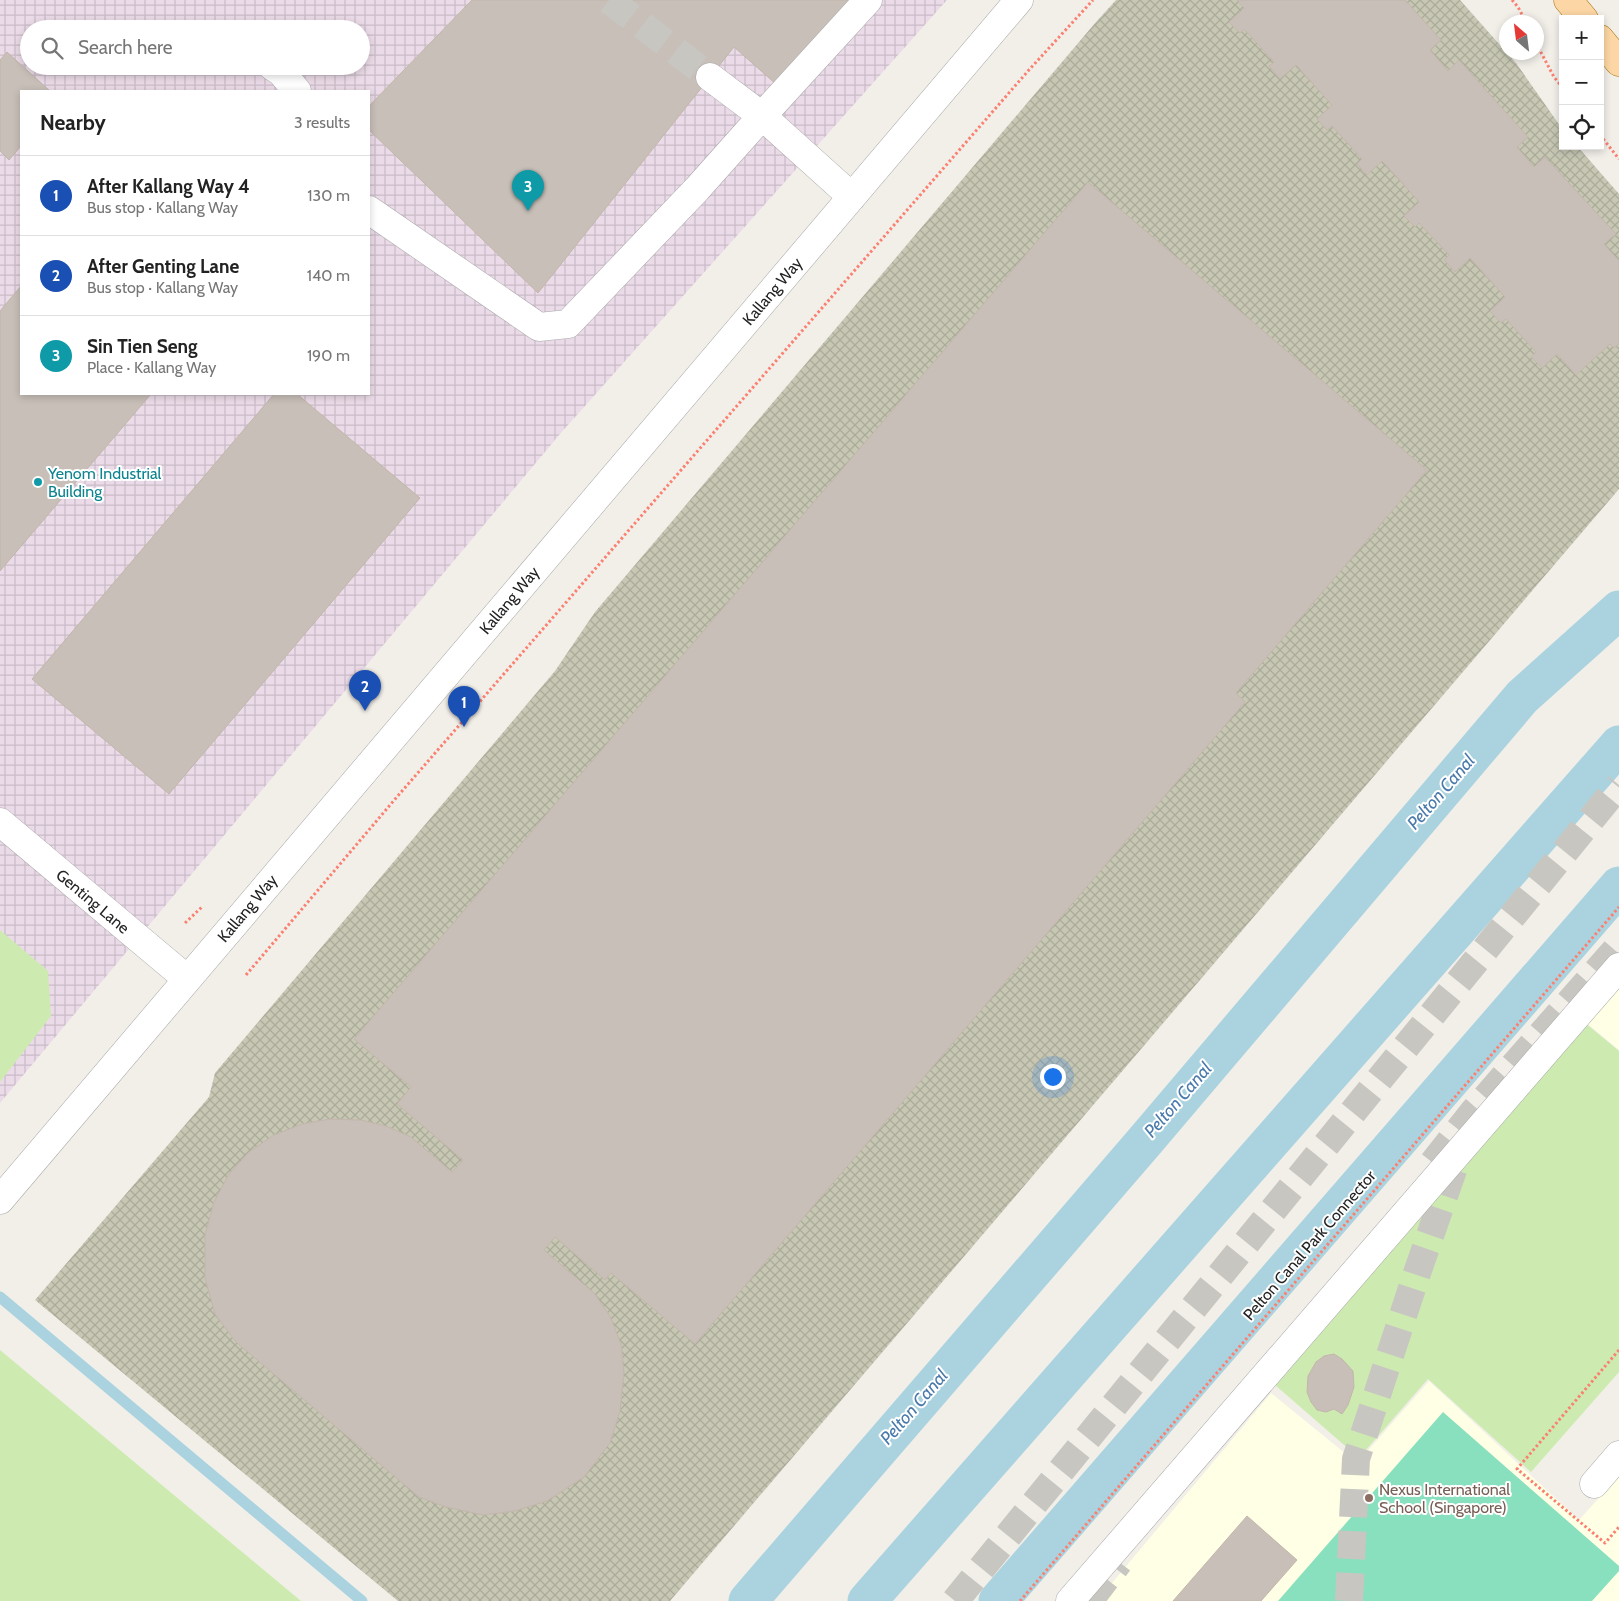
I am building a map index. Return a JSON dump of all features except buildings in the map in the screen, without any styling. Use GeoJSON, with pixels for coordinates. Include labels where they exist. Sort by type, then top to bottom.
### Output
{"type":"FeatureCollection","features":[{"type":"Feature","properties":{"kind":"main road"},"geometry":{"type":"LineString","coordinates":[[1568,0],[1581,15]]}},
{"type":"Feature","properties":{"kind":"main road"},"geometry":{"type":"LineString","coordinates":[[1604,44],[1619,62]]}},
{"type":"Feature","properties":{"kind":"street"},"geometry":{"type":"LineString","coordinates":[[370,211],[539,326],[568,324],[697,190],[868,0]]}},
{"type":"Feature","properties":{"kind":"street","name":"Kallang Way"},"geometry":{"type":"LineString","coordinates":[[0,1200],[1019,0]]}},
{"type":"Feature","properties":{"kind":"street"},"geometry":{"type":"LineString","coordinates":[[284,75],[296,90]]}},
{"type":"Feature","properties":{"kind":"street"},"geometry":{"type":"LineString","coordinates":[[710,77],[762,116],[852,196]]}},
{"type":"Feature","properties":{"kind":"street","name":"Genting Lane"},"geometry":{"type":"LineString","coordinates":[[0,822],[187,979]]}},
{"type":"Feature","properties":{"kind":"street"},"geometry":{"type":"LineString","coordinates":[[1070,1601],[1619,967]]}},
{"type":"Feature","properties":{"kind":"street"},"geometry":{"type":"LineString","coordinates":[[1594,1484],[1619,1455]]}},
{"type":"Feature","properties":{"kind":"path"},"geometry":{"type":"LineString","coordinates":[[246,976],[409,784],[1015,86],[1093,0]]}},
{"type":"Feature","properties":{"kind":"path"},"geometry":{"type":"LineString","coordinates":[[1512,0],[1522,15]]}},
{"type":"Feature","properties":{"kind":"path"},"geometry":{"type":"LineString","coordinates":[[1544,58],[1559,83]]}},
{"type":"Feature","properties":{"kind":"path"},"geometry":{"type":"LineString","coordinates":[[1604,140],[1619,159]]}},
{"type":"Feature","properties":{"kind":"path","name":"Pelton Canal Park Connector"},"geometry":{"type":"LineString","coordinates":[[1020,1601],[1619,907]]}},
{"type":"Feature","properties":{"kind":"path"},"geometry":{"type":"LineString","coordinates":[[1619,1350],[1517,1469],[1605,1543],[1619,1527]]}},
{"type":"Feature","properties":{"kind":"shaded area"},"geometry":{"type":"Polygon","coordinates":[[[0,0],[947,0],[560,434],[0,1103],[0,0]]]}},
{"type":"Feature","properties":{"kind":"shaded area"},"geometry":{"type":"Polygon","coordinates":[[[1116,0],[1460,0],[1499,44],[1499,60],[1513,60],[1559,124],[1559,150],[1580,150],[1619,194],[1619,489],[670,1601],[398,1601],[35,1300],[209,1097],[215,1073],[555,671],[595,612],[1116,0]]]}},
{"type":"Feature","properties":{"kind":"shaded area"},"geometry":{"type":"Polygon","coordinates":[[[1619,981],[1619,1050],[1584,1021],[1619,981]]]}},
{"type":"Feature","properties":{"kind":"shaded area","name":"Nexus International School (Singapore)"},"geometry":{"type":"Polygon","coordinates":[[[1429,1381],[1579,1520],[1619,1476],[1619,1601],[1097,1601],[1271,1393],[1357,1463],[1429,1381]]]}},
{"type":"Feature","properties":{"kind":"green space"},"geometry":{"type":"Polygon","coordinates":[[[0,930],[48,971],[51,1016],[0,1082],[0,930]]]}},
{"type":"Feature","properties":{"kind":"green space"},"geometry":{"type":"Polygon","coordinates":[[[1583,1021],[1619,1051],[1619,1372],[1531,1472],[1428,1379],[1359,1458],[1275,1385],[1583,1021]]]}},
{"type":"Feature","properties":{"kind":"green space"},"geometry":{"type":"Polygon","coordinates":[[[0,1350],[301,1601],[0,1601],[0,1350]]]}},
{"type":"Feature","properties":{"kind":"green space"},"geometry":{"type":"Polygon","coordinates":[[[1443,1412],[1619,1566],[1619,1571],[1592,1601],[1278,1601],[1443,1412]]]}},
{"type":"Feature","properties":{"kind":"waterway","name":"Pelton Canal"},"geometry":{"type":"LineString","coordinates":[[748,1601],[1145,1141],[1522,697],[1619,610]]}},
{"type":"Feature","properties":{"kind":"waterway","name":"Pelton Canal"},"geometry":{"type":"LineString","coordinates":[[867,1601],[1619,745]]}},
{"type":"Feature","properties":{"kind":"waterway","name":"Pelton Canal"},"geometry":{"type":"LineString","coordinates":[[998,1601],[1619,886]]}},
{"type":"Feature","properties":{"kind":"waterway"},"geometry":{"type":"LineString","coordinates":[[0,1297],[362,1601]]}},
{"type":"Feature","properties":{"kind":"tunnel"},"geometry":{"type":"LineString","coordinates":[[609,0],[710,77]]}},
{"type":"Feature","properties":{"kind":"tunnel"},"geometry":{"type":"LineString","coordinates":[[955,1601],[1619,785]]}},
{"type":"Feature","properties":{"kind":"tunnel"},"geometry":{"type":"LineString","coordinates":[[1433,1163],[1474,1111],[1619,946]]}},
{"type":"Feature","properties":{"kind":"tunnel"},"geometry":{"type":"LineString","coordinates":[[1349,1601],[1356,1459],[1417,1273],[1460,1150]]}},
{"type":"Feature","properties":{"kind":"tunnel"},"geometry":{"type":"LineString","coordinates":[[1089,1601],[1119,1562]]}},
{"type":"Feature","properties":{"kind":"place","name":"Sin Tien Seng"},"geometry":{"type":"Point","coordinates":[528,211]}},
{"type":"Feature","properties":{"kind":"place","name":"Yenom Industrial Building"},"geometry":{"type":"Point","coordinates":[38,482]}},
{"type":"Feature","properties":{"kind":"place","name":"After Genting Lane"},"geometry":{"type":"Point","coordinates":[365,711]}},
{"type":"Feature","properties":{"kind":"place","name":"After Kallang Way 4"},"geometry":{"type":"Point","coordinates":[464,727]}},
{"type":"Feature","properties":{"kind":"place","name":"Nexus International School (Singapore)"},"geometry":{"type":"Point","coordinates":[1369,1498]}}]}
